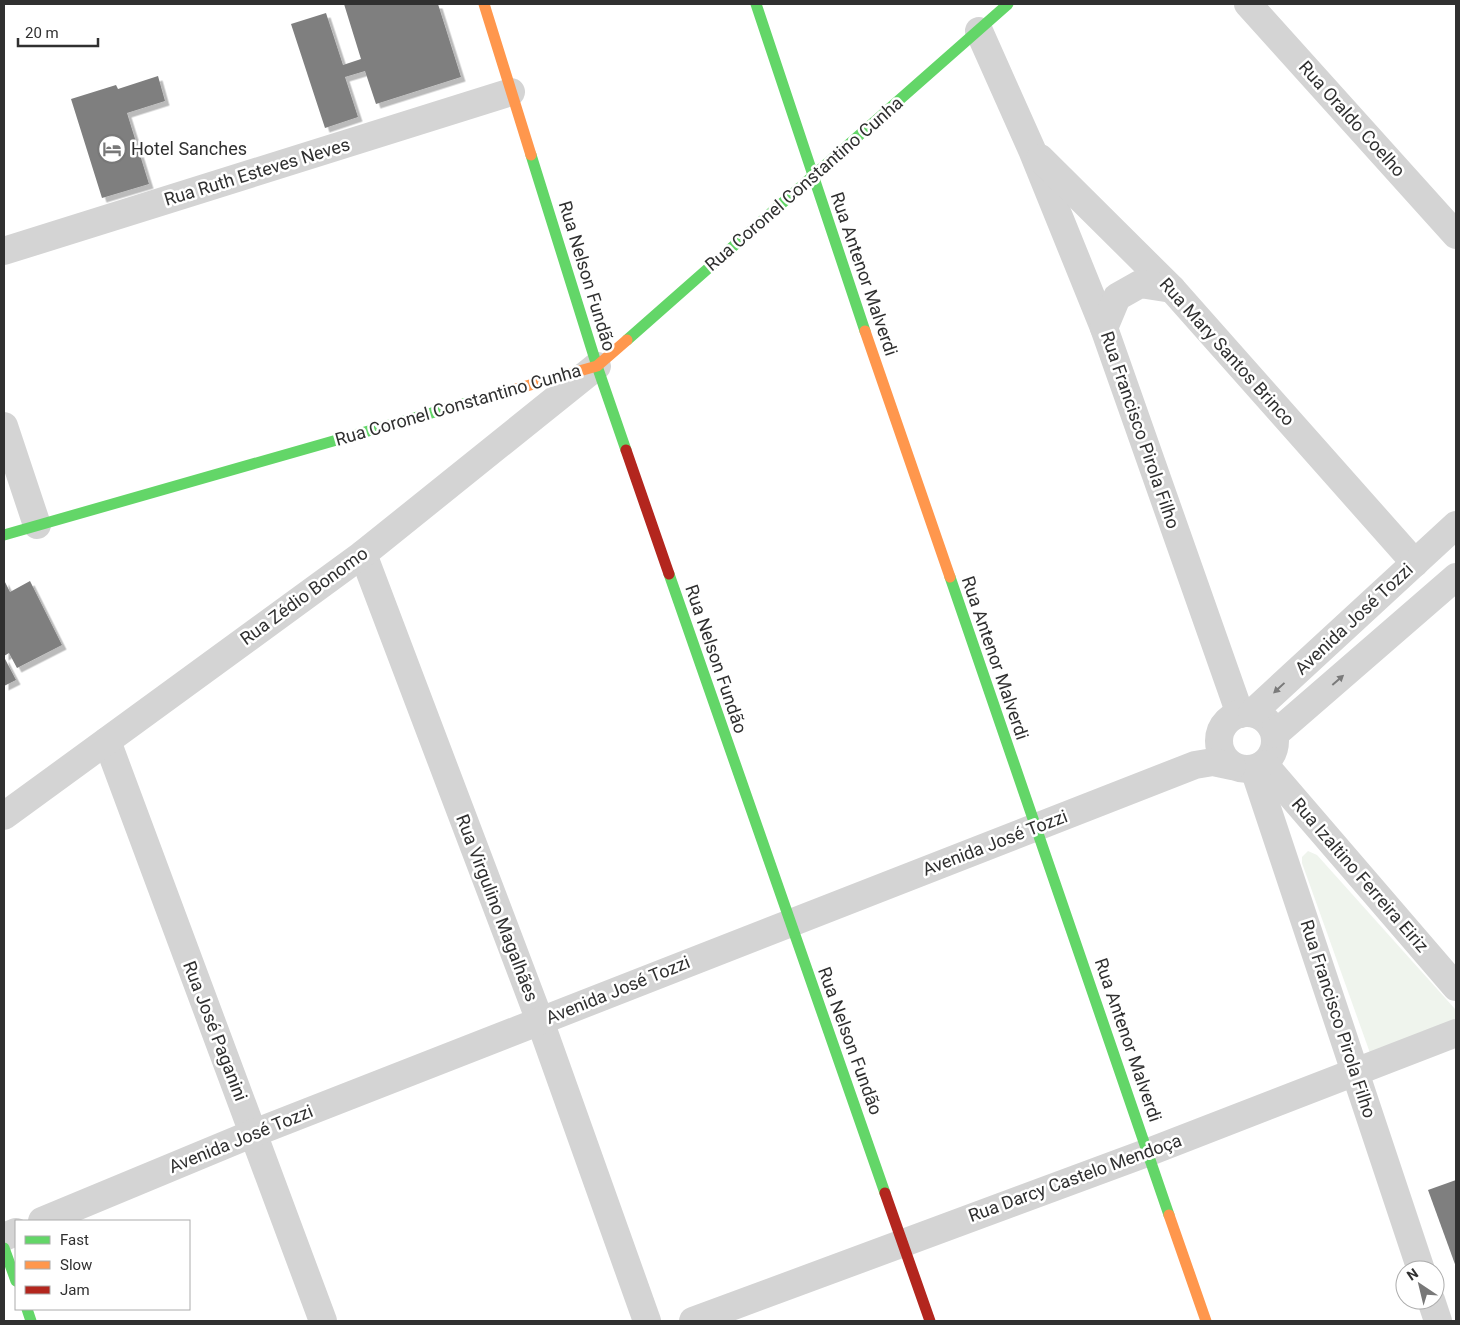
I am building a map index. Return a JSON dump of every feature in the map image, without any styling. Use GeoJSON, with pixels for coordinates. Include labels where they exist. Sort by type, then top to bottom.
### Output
{"type":"FeatureCollection","features":[{"type":"Feature","properties":{"kind":"street","name":"Rua Nelson Fundão"},"geometry":{"type":"LineString","coordinates":[[484,4],[597,366],[788,923],[930,1321]]}},
{"type":"Feature","properties":{"kind":"street","name":"Rua Antenor Malverdi"},"geometry":{"type":"LineString","coordinates":[[756,4],[812,176],[1206,1321]]}},
{"type":"Feature","properties":{"kind":"street","name":"Rua Coronel Constantino Cunha"},"geometry":{"type":"LineString","coordinates":[[4,535],[597,366],[1008,4]]}},
{"type":"Feature","properties":{"kind":"street","name":"Rua Oraldo Coelho"},"geometry":{"type":"LineString","coordinates":[[1248,4],[1456,235]]}},
{"type":"Feature","properties":{"kind":"street"},"geometry":{"type":"LineString","coordinates":[[979,31],[1032,150]]}},
{"type":"Feature","properties":{"kind":"street","name":"Rua Ruth Esteves Neves"},"geometry":{"type":"LineString","coordinates":[[4,252],[511,92]]}},
{"type":"Feature","properties":{"kind":"street","name":"Rua Mary Santos Brinco"},"geometry":{"type":"LineString","coordinates":[[1032,150],[1172,289],[1415,563]]}},
{"type":"Feature","properties":{"kind":"street","name":"Rua Francisco Pirola Filho"},"geometry":{"type":"LineString","coordinates":[[1032,150],[1104,328],[1246,714]]}},
{"type":"Feature","properties":{"kind":"street"},"geometry":{"type":"LineString","coordinates":[[1104,328],[1117,297],[1140,284],[1172,289]]}},
{"type":"Feature","properties":{"kind":"street","name":"Rua Zédio Bonomo"},"geometry":{"type":"LineString","coordinates":[[4,816],[363,554],[597,366]]}},
{"type":"Feature","properties":{"kind":"street"},"geometry":{"type":"LineString","coordinates":[[4,426],[37,525]]}},
{"type":"Feature","properties":{"kind":"street","name":"Avenida José Tozzi"},"geometry":{"type":"LineString","coordinates":[[44,1220],[254,1133],[1195,764],[1210,754],[1223,727],[1231,719],[1246,714],[1456,525]]}},
{"type":"Feature","properties":{"kind":"street","name":"Rua Virgulino Magalhães"},"geometry":{"type":"LineString","coordinates":[[363,554],[540,1021],[648,1321]]}},
{"type":"Feature","properties":{"kind":"street"},"geometry":{"type":"LineString","coordinates":[[1415,563],[1411,582],[1422,594],[1451,593]]}},
{"type":"Feature","properties":{"kind":"street","name":"Avenida José Tozzi"},"geometry":{"type":"LineString","coordinates":[[1275,734],[1451,593]]}},
{"type":"Feature","properties":{"kind":"street"},"geometry":{"type":"LineString","coordinates":[[1219,737],[1220,748],[1225,758],[1250,766],[1272,756],[1275,746],[1275,734],[1270,724],[1262,717],[1246,714]]}},
{"type":"Feature","properties":{"kind":"street","name":"Rua José Paganini"},"geometry":{"type":"LineString","coordinates":[[107,741],[323,1321]]}},
{"type":"Feature","properties":{"kind":"street","name":"Avenida José Tozzi"},"geometry":{"type":"LineString","coordinates":[[1195,764],[1214,762],[1250,766]]}},
{"type":"Feature","properties":{"kind":"street","name":"Rua Francisco Pirola Filho"},"geometry":{"type":"LineString","coordinates":[[1250,766],[1418,1260]]}},
{"type":"Feature","properties":{"kind":"street","name":"Rua Izaltino Ferreira Eiriz"},"geometry":{"type":"LineString","coordinates":[[1250,766],[1456,987]]}},
{"type":"Feature","properties":{"kind":"street","name":"Rua Darcy Castelo Mendoça"},"geometry":{"type":"LineString","coordinates":[[693,1321],[1149,1152],[1456,1033]]}},
{"type":"Feature","properties":{"kind":"street"},"geometry":{"type":"LineString","coordinates":[[4,1248],[15,1278]]}},
{"type":"Feature","properties":{"kind":"shaded area"},"geometry":{"type":"Polygon","coordinates":[[[1308,851],[1317,855],[1455,1009],[1456,1020],[1370,1053],[1302,863],[1302,857],[1308,851]]]}},
{"type":"Feature","properties":{"kind":"building"},"geometry":{"type":"Polygon","coordinates":[[[344,4],[438,4],[461,77],[376,104],[365,71],[345,77],[358,117],[325,128],[291,24],[326,13],[343,65],[361,59],[344,4]]]}},
{"type":"Feature","properties":{"kind":"building","name":"Hotel Sanches"},"geometry":{"type":"Polygon","coordinates":[[[158,76],[165,101],[127,113],[149,184],[102,198],[71,99],[116,85],[118,89],[158,76]]]}},
{"type":"Feature","properties":{"kind":"building"},"geometry":{"type":"Polygon","coordinates":[[[4,580],[10,592],[30,581],[62,645],[17,668],[9,653],[4,656],[4,580]]]}},
{"type":"Feature","properties":{"kind":"building"},"geometry":{"type":"Polygon","coordinates":[[[4,657],[16,680],[4,686],[4,657]]]}},
{"type":"Feature","properties":{"kind":"building"},"geometry":{"type":"Polygon","coordinates":[[[1456,1180],[1456,1267],[1428,1190],[1456,1180]]]}},
{"type":"Feature","properties":{"kind":"traffic: fast"},"geometry":{"type":"LineString","coordinates":[[756,4],[865,331]]}},
{"type":"Feature","properties":{"kind":"traffic: fast"},"geometry":{"type":"LineString","coordinates":[[627,340],[1008,4]]}},
{"type":"Feature","properties":{"kind":"traffic: fast"},"geometry":{"type":"LineString","coordinates":[[531,155],[597,366],[626,450]]}},
{"type":"Feature","properties":{"kind":"traffic: fast"},"geometry":{"type":"LineString","coordinates":[[4,535],[470,402]]}},
{"type":"Feature","properties":{"kind":"traffic: fast"},"geometry":{"type":"LineString","coordinates":[[669,574],[885,1193]]}},
{"type":"Feature","properties":{"kind":"traffic: fast"},"geometry":{"type":"LineString","coordinates":[[950,577],[1169,1215]]}},
{"type":"Feature","properties":{"kind":"traffic: fast"},"geometry":{"type":"LineString","coordinates":[[4,1248],[15,1278]]}},
{"type":"Feature","properties":{"kind":"traffic: fast"},"geometry":{"type":"LineString","coordinates":[[27,1310],[31,1321]]}},
{"type":"Feature","properties":{"kind":"traffic: slow"},"geometry":{"type":"LineString","coordinates":[[484,4],[531,155]]}},
{"type":"Feature","properties":{"kind":"traffic: slow"},"geometry":{"type":"LineString","coordinates":[[865,331],[950,577]]}},
{"type":"Feature","properties":{"kind":"traffic: slow"},"geometry":{"type":"LineString","coordinates":[[470,402],[597,366],[627,340]]}},
{"type":"Feature","properties":{"kind":"traffic: slow"},"geometry":{"type":"LineString","coordinates":[[1169,1215],[1206,1321]]}},
{"type":"Feature","properties":{"kind":"traffic: jam"},"geometry":{"type":"LineString","coordinates":[[626,450],[669,574]]}},
{"type":"Feature","properties":{"kind":"traffic: jam"},"geometry":{"type":"LineString","coordinates":[[885,1193],[930,1321]]}},
{"type":"Feature","properties":{"kind":"place","name":"Hotel Sanches"},"geometry":{"type":"Point","coordinates":[112,149]}}]}
